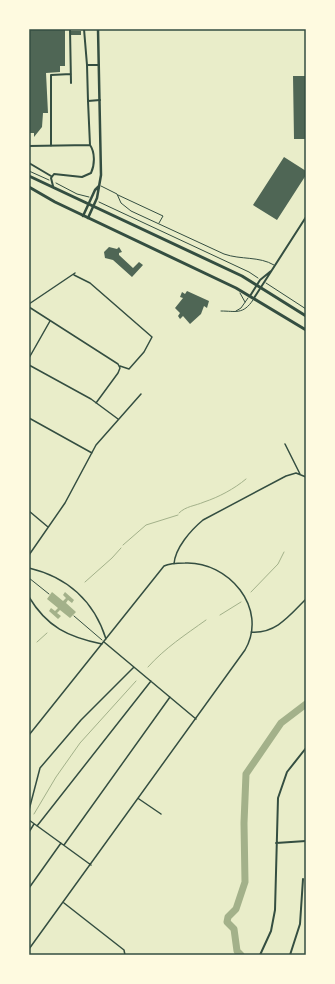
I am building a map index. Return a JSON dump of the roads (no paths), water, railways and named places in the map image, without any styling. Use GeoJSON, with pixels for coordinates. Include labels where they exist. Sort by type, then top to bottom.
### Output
{"type":"FeatureCollection","features":[{"type":"Feature","properties":{"kind":"main road"},"geometry":{"type":"LineString","coordinates":[[29,176],[256,285],[306,316]]}},
{"type":"Feature","properties":{"kind":"main road"},"geometry":{"type":"LineString","coordinates":[[29,187],[83,216],[236,288],[306,330]]}},
{"type":"Feature","properties":{"kind":"street"},"geometry":{"type":"LineString","coordinates":[[70,29],[71,83]]}},
{"type":"Feature","properties":{"kind":"street"},"geometry":{"type":"LineString","coordinates":[[29,163],[51,176],[57,174],[82,177],[88,175],[93,166],[93,153],[90,145],[84,29]]}},
{"type":"Feature","properties":{"kind":"street"},"geometry":{"type":"LineString","coordinates":[[88,218],[93,206],[102,173],[98,29]]}},
{"type":"Feature","properties":{"kind":"street"},"geometry":{"type":"LineString","coordinates":[[87,65],[99,65]]}},
{"type":"Feature","properties":{"kind":"street"},"geometry":{"type":"LineString","coordinates":[[51,146],[51,75],[71,74]]}},
{"type":"Feature","properties":{"kind":"street"},"geometry":{"type":"LineString","coordinates":[[88,101],[100,100]]}},
{"type":"Feature","properties":{"kind":"street"},"geometry":{"type":"LineString","coordinates":[[29,146],[90,145]]}},
{"type":"Feature","properties":{"kind":"street"},"geometry":{"type":"LineString","coordinates":[[51,176],[51,183],[56,189]]}},
{"type":"Feature","properties":{"kind":"street"},"geometry":{"type":"LineString","coordinates":[[83,216],[88,204],[99,186]]}},
{"type":"Feature","properties":{"kind":"street"},"geometry":{"type":"LineString","coordinates":[[254,298],[306,217]]}},
{"type":"Feature","properties":{"kind":"street"},"geometry":{"type":"LineString","coordinates":[[250,296],[256,285],[272,270]]}},
{"type":"Feature","properties":{"kind":"street"},"geometry":{"type":"LineString","coordinates":[[29,304],[72,274],[75,274],[90,283],[152,337],[144,352],[129,369],[119,366]]}},
{"type":"Feature","properties":{"kind":"street"},"geometry":{"type":"LineString","coordinates":[[29,307],[116,361],[119,366],[118,374],[96,402]]}},
{"type":"Feature","properties":{"kind":"street"},"geometry":{"type":"LineString","coordinates":[[29,358],[50,320]]}},
{"type":"Feature","properties":{"kind":"street"},"geometry":{"type":"LineString","coordinates":[[29,365],[96,402],[118,419]]}},
{"type":"Feature","properties":{"kind":"street"},"geometry":{"type":"LineString","coordinates":[[29,555],[65,502],[98,443],[141,394]]}},
{"type":"Feature","properties":{"kind":"street"},"geometry":{"type":"LineString","coordinates":[[29,418],[92,453]]}},
{"type":"Feature","properties":{"kind":"street"},"geometry":{"type":"LineString","coordinates":[[285,444],[300,474]]}},
{"type":"Feature","properties":{"kind":"street"},"geometry":{"type":"LineString","coordinates":[[174,564],[179,548],[194,528],[203,520],[286,476],[300,474],[306,477]]}},
{"type":"Feature","properties":{"kind":"street"},"geometry":{"type":"LineString","coordinates":[[29,511],[48,527]]}},
{"type":"Feature","properties":{"kind":"street"},"geometry":{"type":"LineString","coordinates":[[29,735],[165,565],[192,563],[206,565],[218,570],[240,589],[248,604],[251,618],[251,632],[245,650],[64,903],[29,949]]}},
{"type":"Feature","properties":{"kind":"street"},"geometry":{"type":"LineString","coordinates":[[29,568],[63,581],[77,591],[95,614],[106,639]]}},
{"type":"Feature","properties":{"kind":"street"},"geometry":{"type":"LineString","coordinates":[[29,597],[44,618],[56,627],[76,637],[102,644]]}},
{"type":"Feature","properties":{"kind":"street"},"geometry":{"type":"LineString","coordinates":[[251,632],[276,627],[285,621],[306,599]]}},
{"type":"Feature","properties":{"kind":"street"},"geometry":{"type":"LineString","coordinates":[[104,641],[196,719]]}},
{"type":"Feature","properties":{"kind":"street"},"geometry":{"type":"LineString","coordinates":[[29,810],[40,768],[81,720],[134,667]]}},
{"type":"Feature","properties":{"kind":"street"},"geometry":{"type":"LineString","coordinates":[[37,826],[151,681]]}},
{"type":"Feature","properties":{"kind":"street"},"geometry":{"type":"LineString","coordinates":[[64,845],[170,697]]}},
{"type":"Feature","properties":{"kind":"street"},"geometry":{"type":"LineString","coordinates":[[260,955],[269,936],[274,916],[277,804],[281,786],[290,767],[306,748]]}},
{"type":"Feature","properties":{"kind":"street"},"geometry":{"type":"LineString","coordinates":[[139,798],[161,814]]}},
{"type":"Feature","properties":{"kind":"street"},"geometry":{"type":"LineString","coordinates":[[29,820],[91,865]]}},
{"type":"Feature","properties":{"kind":"street"},"geometry":{"type":"LineString","coordinates":[[29,832],[34,824]]}},
{"type":"Feature","properties":{"kind":"street"},"geometry":{"type":"LineString","coordinates":[[276,843],[306,841]]}},
{"type":"Feature","properties":{"kind":"street"},"geometry":{"type":"LineString","coordinates":[[29,888],[61,843]]}},
{"type":"Feature","properties":{"kind":"street"},"geometry":{"type":"LineString","coordinates":[[290,955],[300,924],[303,879]]}},
{"type":"Feature","properties":{"kind":"street"},"geometry":{"type":"LineString","coordinates":[[64,903],[124,950],[125,955]]}},
{"type":"Feature","properties":{"kind":"lane"},"geometry":{"type":"LineString","coordinates":[[99,186],[163,216],[159,223]]}},
{"type":"Feature","properties":{"kind":"lane"},"geometry":{"type":"LineString","coordinates":[[117,194],[121,203],[128,208],[228,256],[263,260],[274,266]]}},
{"type":"Feature","properties":{"kind":"lane"},"geometry":{"type":"LineString","coordinates":[[236,288],[243,296],[245,303]]}},
{"type":"Feature","properties":{"kind":"lane"},"geometry":{"type":"LineString","coordinates":[[235,312],[240,309],[250,296]]}},
{"type":"Feature","properties":{"kind":"lane"},"geometry":{"type":"LineString","coordinates":[[221,311],[235,312],[246,309],[254,298]]}},
{"type":"Feature","properties":{"kind":"waterway"},"geometry":{"type":"LineString","coordinates":[[179,513],[188,507],[221,495],[246,479]]}},
{"type":"Feature","properties":{"kind":"waterway"},"geometry":{"type":"LineString","coordinates":[[123,545],[146,525],[178,515]]}},
{"type":"Feature","properties":{"kind":"waterway"},"geometry":{"type":"LineString","coordinates":[[85,582],[121,548]]}},
{"type":"Feature","properties":{"kind":"waterway"},"geometry":{"type":"LineString","coordinates":[[251,592],[278,564],[284,552]]}},
{"type":"Feature","properties":{"kind":"waterway"},"geometry":{"type":"LineString","coordinates":[[220,615],[241,602]]}},
{"type":"Feature","properties":{"kind":"waterway"},"geometry":{"type":"LineString","coordinates":[[148,667],[168,648],[206,620]]}},
{"type":"Feature","properties":{"kind":"waterway"},"geometry":{"type":"LineString","coordinates":[[37,642],[47,633]]}},
{"type":"Feature","properties":{"kind":"waterway"},"geometry":{"type":"LineString","coordinates":[[34,814],[56,777],[80,743],[136,681]]}},
{"type":"Feature","properties":{"kind":"waterway"},"geometry":{"type":"LineString","coordinates":[[241,955],[237,951],[234,929],[227,922],[228,917],[236,909],[245,882],[244,823],[246,774],[281,723],[306,704]]}}]}
